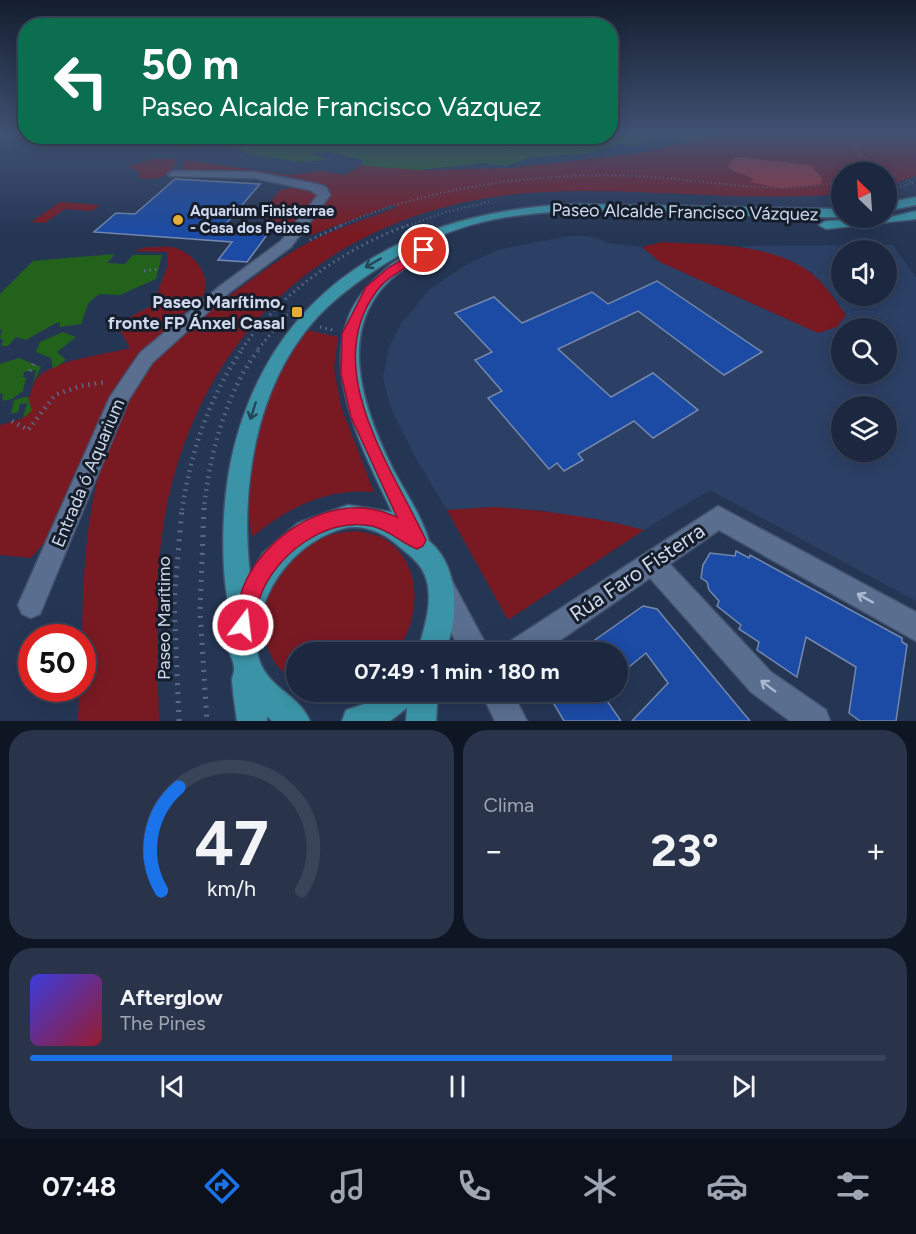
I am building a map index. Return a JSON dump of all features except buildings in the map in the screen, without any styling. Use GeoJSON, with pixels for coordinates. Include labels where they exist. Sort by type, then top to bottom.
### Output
{"type":"FeatureCollection","features":[{"type":"Feature","properties":{"kind":"main road"},"geometry":{"type":"LineString","coordinates":[[897,205],[916,201]]}},
{"type":"Feature","properties":{"kind":"main road","name":"Paseo Alcalde Francisco Vázquez"},"geometry":{"type":"LineString","coordinates":[[243,625],[237,581],[237,478],[246,432],[257,399],[277,360],[302,322],[322,300],[370,264],[421,238],[474,220],[532,210],[587,208],[778,215],[831,213]]}},
{"type":"Feature","properties":{"kind":"main road","name":"Paseo Alcalde Francisco Vázquez"},"geometry":{"type":"LineString","coordinates":[[436,642],[442,613],[440,584],[432,561],[417,540],[359,417],[348,374],[348,334],[371,290],[392,270],[424,250],[459,236],[510,225],[549,220],[592,219],[819,226],[916,215]]}},
{"type":"Feature","properties":{"kind":"main road"},"geometry":{"type":"LineString","coordinates":[[252,721],[243,657],[243,625],[251,593],[268,564],[290,541],[316,525],[344,517],[371,517],[396,525],[417,540]]}},
{"type":"Feature","properties":{"kind":"main road"},"geometry":{"type":"LineString","coordinates":[[243,657],[254,687],[274,710],[295,721]]}},
{"type":"Feature","properties":{"kind":"main road"},"geometry":{"type":"LineString","coordinates":[[357,721],[408,702]]}},
{"type":"Feature","properties":{"kind":"street","name":"Entrada ó Aquarium"},"geometry":{"type":"LineString","coordinates":[[31,605],[72,514],[99,443],[120,398],[140,366],[200,309],[296,235],[324,195],[322,190],[254,175],[174,174]]}},
{"type":"Feature","properties":{"kind":"street","name":"Rúa Faro Fisterra"},"geometry":{"type":"LineString","coordinates":[[534,642],[718,517],[916,627]]}},
{"type":"Feature","properties":{"kind":"street"},"geometry":{"type":"LineString","coordinates":[[652,562],[761,681],[815,721]]}},
{"type":"Feature","properties":{"kind":"street"},"geometry":{"type":"LineString","coordinates":[[440,584],[471,642]]}},
{"type":"Feature","properties":{"kind":"street"},"geometry":{"type":"LineString","coordinates":[[502,702],[512,721]]}},
{"type":"Feature","properties":{"kind":"path"},"geometry":{"type":"LineString","coordinates":[[876,167],[914,182]]}},
{"type":"Feature","properties":{"kind":"path"},"geometry":{"type":"LineString","coordinates":[[897,187],[914,182]]}},
{"type":"Feature","properties":{"kind":"path","name":"Paseo Marítimo"},"geometry":{"type":"LineString","coordinates":[[179,721],[174,587],[179,534],[186,488],[204,419],[225,375],[252,335],[272,313],[294,292],[338,260],[411,222],[456,209],[500,200]]}},
{"type":"Feature","properties":{"kind":"path"},"geometry":{"type":"LineString","coordinates":[[376,246],[443,219],[499,206]]}},
{"type":"Feature","properties":{"kind":"path"},"geometry":{"type":"LineString","coordinates":[[144,271],[159,269]]}},
{"type":"Feature","properties":{"kind":"path"},"geometry":{"type":"LineString","coordinates":[[207,721],[199,612],[200,547],[204,493],[214,447],[239,381],[285,316],[300,302]]}},
{"type":"Feature","properties":{"kind":"path"},"geometry":{"type":"LineString","coordinates":[[30,371],[34,364]]}},
{"type":"Feature","properties":{"kind":"path"},"geometry":{"type":"LineString","coordinates":[[12,421],[27,430],[55,394],[80,386]]}},
{"type":"Feature","properties":{"kind":"shaded area"},"geometry":{"type":"Polygon","coordinates":[[[130,167],[173,167],[165,175],[150,179],[139,178],[140,173],[130,167]]]}},
{"type":"Feature","properties":{"kind":"shaded area"},"geometry":{"type":"Polygon","coordinates":[[[183,167],[231,167],[290,175],[321,171],[344,175],[359,167],[428,170],[523,167],[831,167],[831,195],[762,197],[606,191],[527,193],[462,203],[401,221],[346,247],[297,282],[254,323],[219,372],[190,428],[170,491],[160,547],[157,605],[159,721],[78,721],[79,702],[96,702],[96,624],[82,624],[84,573],[90,515],[103,458],[126,403],[140,381],[174,342],[240,288],[296,249],[336,230],[397,207],[392,205],[309,236],[303,235],[330,196],[330,190],[296,178],[259,173],[186,171],[183,167]]]}},
{"type":"Feature","properties":{"kind":"shaded area"},"geometry":{"type":"Polygon","coordinates":[[[372,167],[449,167],[419,170],[372,167]]]}},
{"type":"Feature","properties":{"kind":"shaded area"},"geometry":{"type":"Polygon","coordinates":[[[728,167],[812,167],[822,178],[821,184],[781,188],[749,182],[754,180],[728,167]]]}},
{"type":"Feature","properties":{"kind":"shaded area"},"geometry":{"type":"Polygon","coordinates":[[[897,167],[916,167],[916,176],[897,183],[897,167]]]}},
{"type":"Feature","properties":{"kind":"shaded area"},"geometry":{"type":"Polygon","coordinates":[[[295,187],[317,194],[298,226],[263,219],[260,214],[280,190],[295,187]]]}},
{"type":"Feature","properties":{"kind":"shaded area"},"geometry":{"type":"Polygon","coordinates":[[[60,202],[100,205],[92,211],[65,209],[45,223],[31,222],[60,202]]]}},
{"type":"Feature","properties":{"kind":"shaded area"},"geometry":{"type":"Polygon","coordinates":[[[569,236],[587,236],[606,243],[642,247],[660,262],[818,333],[831,325],[831,384],[897,384],[897,318],[843,318],[846,316],[840,306],[897,306],[897,251],[916,278],[916,601],[710,490],[644,530],[613,522],[539,510],[493,507],[447,510],[414,455],[390,406],[383,377],[389,347],[401,324],[429,290],[466,265],[497,250],[569,236]]]}},
{"type":"Feature","properties":{"kind":"shaded area"},"geometry":{"type":"Polygon","coordinates":[[[662,242],[719,245],[777,255],[795,263],[816,277],[831,294],[831,306],[839,306],[846,315],[844,318],[831,318],[831,329],[818,333],[660,262],[642,247],[662,242]]]}},
{"type":"Feature","properties":{"kind":"shaded area"},"geometry":{"type":"Polygon","coordinates":[[[831,245],[831,294],[811,272],[783,258],[740,246],[831,245]]]}},
{"type":"Feature","properties":{"kind":"shaded area"},"geometry":{"type":"Polygon","coordinates":[[[147,247],[173,247],[189,255],[203,273],[206,287],[204,294],[145,351],[115,387],[51,535],[31,558],[0,555],[0,425],[23,418],[32,410],[28,396],[36,379],[46,371],[81,358],[130,348],[117,324],[153,305],[167,267],[168,252],[134,251],[147,247]]]}},
{"type":"Feature","properties":{"kind":"shaded area"},"geometry":{"type":"Polygon","coordinates":[[[115,254],[107,263],[125,264],[133,255],[162,255],[156,279],[120,295],[100,294],[88,304],[81,324],[60,327],[60,322],[56,323],[26,340],[16,337],[8,346],[1,346],[3,340],[0,338],[2,330],[0,329],[0,294],[33,261],[115,254]]]}},
{"type":"Feature","properties":{"kind":"shaded area"},"geometry":{"type":"Polygon","coordinates":[[[307,330],[338,337],[334,368],[341,407],[374,492],[340,493],[309,502],[280,517],[252,537],[248,509],[249,477],[257,433],[264,410],[283,367],[307,330]]]}},
{"type":"Feature","properties":{"kind":"shaded area"},"geometry":{"type":"Polygon","coordinates":[[[63,332],[76,337],[57,352],[66,360],[53,369],[51,358],[36,352],[40,342],[63,332]]]}},
{"type":"Feature","properties":{"kind":"shaded area"},"geometry":{"type":"Polygon","coordinates":[[[19,358],[41,367],[27,395],[32,410],[26,416],[0,424],[0,364],[19,358]]]}},
{"type":"Feature","properties":{"kind":"shaded area"},"geometry":{"type":"Polygon","coordinates":[[[493,507],[569,515],[644,530],[508,620],[447,510],[493,507]]]}},
{"type":"Feature","properties":{"kind":"shaded area"},"geometry":{"type":"Polygon","coordinates":[[[358,531],[381,537],[395,547],[405,560],[414,590],[414,607],[405,638],[402,642],[286,642],[286,675],[274,661],[267,645],[264,629],[265,612],[275,581],[296,554],[309,544],[333,534],[358,531]]]}},
{"type":"Feature","properties":{"kind":"pier"},"geometry":{"type":"Polygon","coordinates":[[[36,370],[30,396],[14,400],[11,414],[18,412],[20,404],[27,403],[23,418],[0,425],[0,394],[3,393],[2,401],[12,399],[23,391],[26,378],[23,377],[24,372],[36,370]]]}},
{"type":"Feature","properties":{"kind":"place","name":"Aquarium Finisterrae - Casa dos Peixes"},"geometry":{"type":"Point","coordinates":[178,220]}},
{"type":"Feature","properties":{"kind":"place","name":"Paseo Marítimo, fronte FP Ánxel Casal"},"geometry":{"type":"Point","coordinates":[297,312]}},
{"type":"Feature","properties":{"kind":"route"},"geometry":{"type":"LineString","coordinates":[[243,625],[251,593],[268,564],[290,541],[316,525],[344,517],[371,517],[396,525],[417,540],[359,417],[348,374],[348,334],[371,290],[392,270],[424,250]]}}]}
